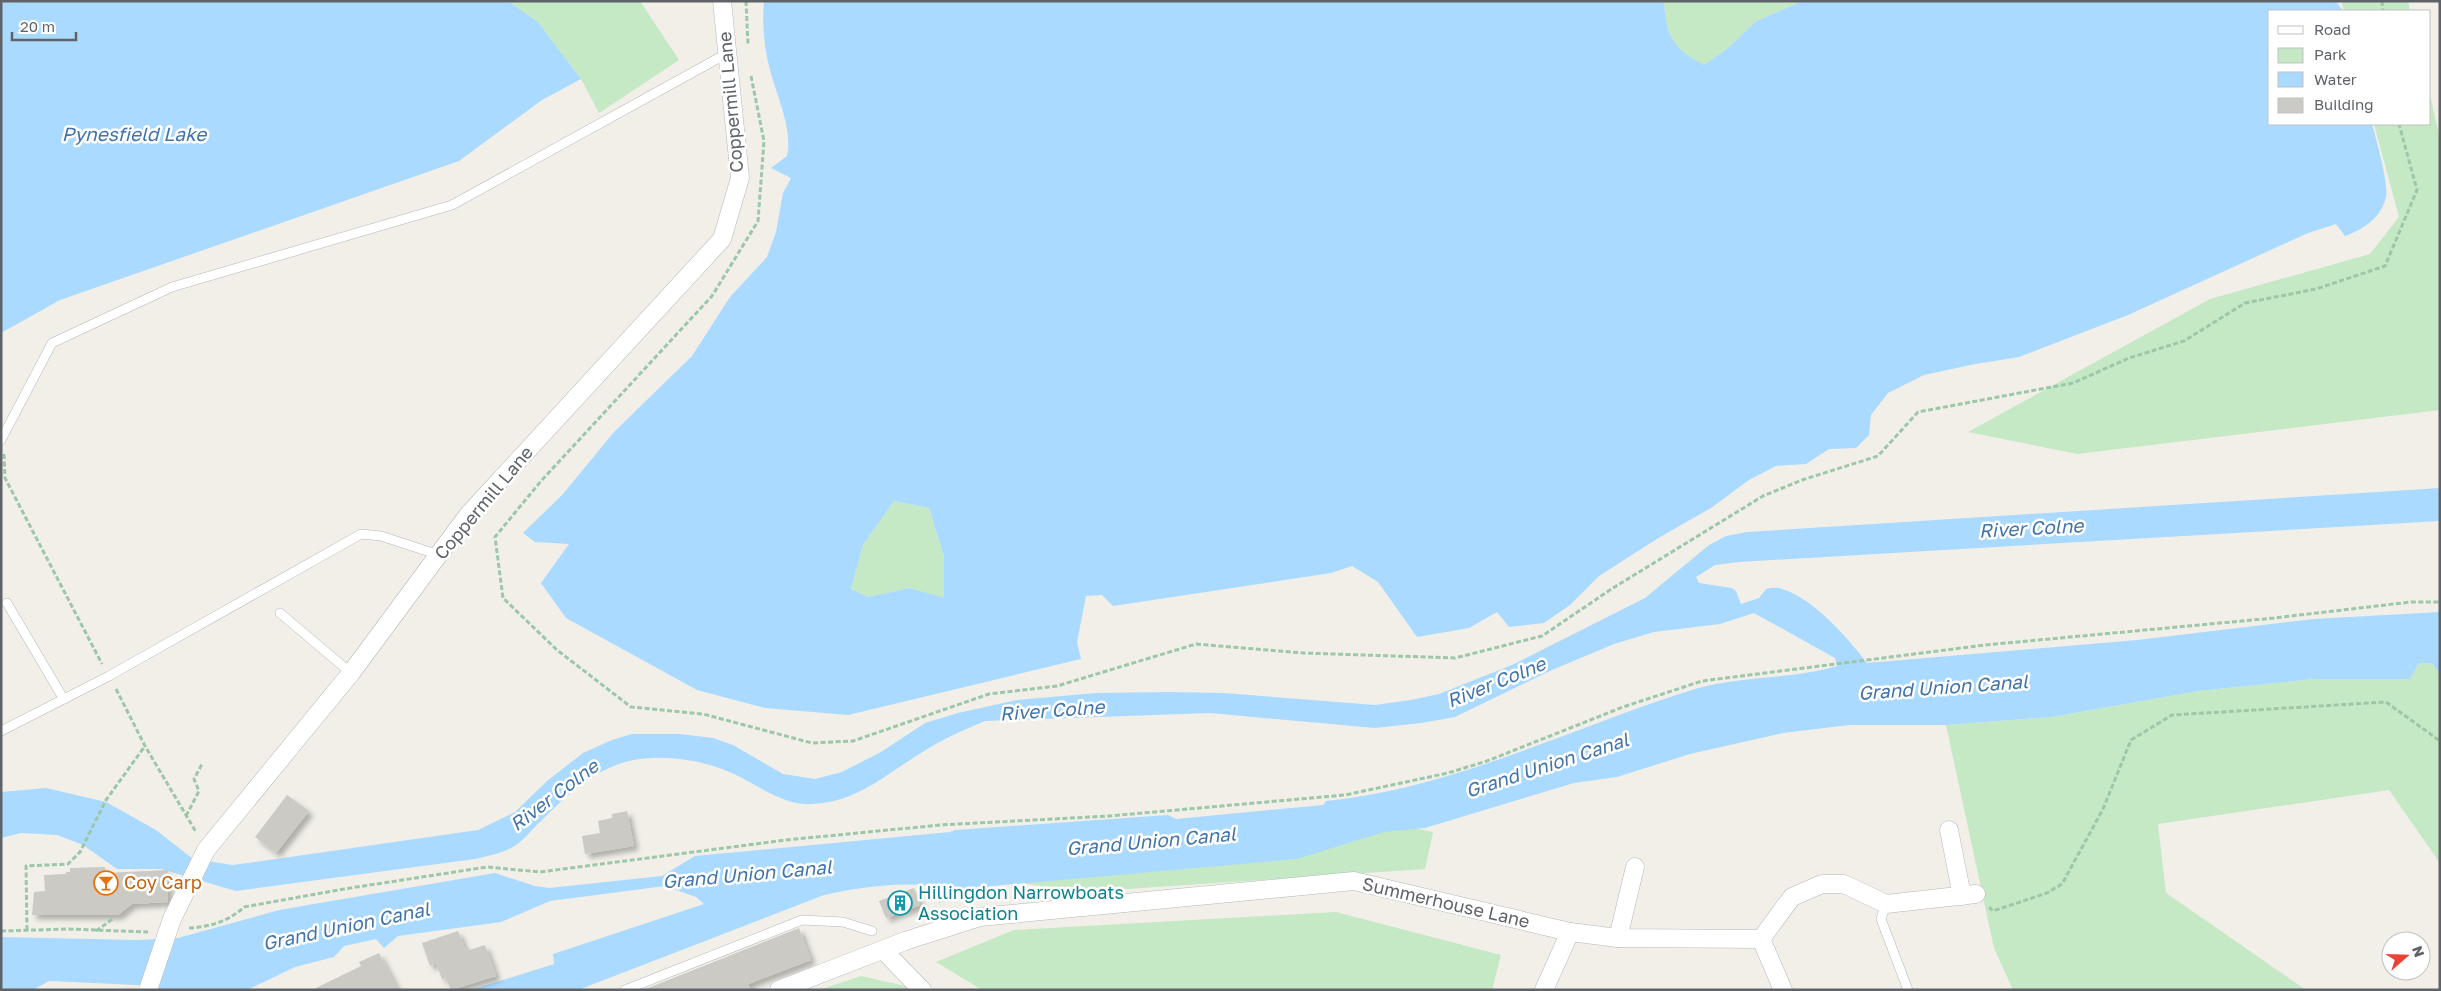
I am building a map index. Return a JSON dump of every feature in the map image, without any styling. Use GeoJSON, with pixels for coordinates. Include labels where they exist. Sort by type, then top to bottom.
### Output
{"type":"FeatureCollection","features":[{"type":"Feature","properties":{"kind":"street","name":"Coppermill Lane"},"geometry":{"type":"LineString","coordinates":[[148,990],[177,924],[186,888],[205,852],[351,673],[468,515],[722,239],[740,178],[722,1]]}},
{"type":"Feature","properties":{"kind":"street"},"geometry":{"type":"LineString","coordinates":[[1784,990],[1761,939],[1792,897],[1822,884],[1844,884],[1886,904],[1969,895],[1949,830]]}},
{"type":"Feature","properties":{"kind":"street"},"geometry":{"type":"LineString","coordinates":[[1618,938],[1635,867]]}},
{"type":"Feature","properties":{"kind":"street","name":"Summerhouse Lane"},"geometry":{"type":"LineString","coordinates":[[779,990],[883,950],[980,917],[1354,881],[1570,932],[1618,938],[1761,939]]}},
{"type":"Feature","properties":{"kind":"street"},"geometry":{"type":"LineString","coordinates":[[1544,990],[1570,932]]}},
{"type":"Feature","properties":{"kind":"street"},"geometry":{"type":"LineString","coordinates":[[883,950],[922,990]]}},
{"type":"Feature","properties":{"kind":"lane"},"geometry":{"type":"LineString","coordinates":[[2,438],[52,342],[172,287],[452,206],[726,54]]}},
{"type":"Feature","properties":{"kind":"lane"},"geometry":{"type":"LineString","coordinates":[[1,731],[109,676],[361,534],[381,536],[439,555]]}},
{"type":"Feature","properties":{"kind":"lane"},"geometry":{"type":"LineString","coordinates":[[7,603],[63,698]]}},
{"type":"Feature","properties":{"kind":"lane"},"geometry":{"type":"LineString","coordinates":[[280,613],[351,673]]}},
{"type":"Feature","properties":{"kind":"lane"},"geometry":{"type":"LineString","coordinates":[[1886,904],[1881,919],[1908,990]]}},
{"type":"Feature","properties":{"kind":"lane"},"geometry":{"type":"LineString","coordinates":[[625,990],[802,920],[843,922],[872,931]]}},
{"type":"Feature","properties":{"kind":"path"},"geometry":{"type":"LineString","coordinates":[[746,1],[748,46]]}},
{"type":"Feature","properties":{"kind":"path"},"geometry":{"type":"LineString","coordinates":[[750,74],[764,141],[758,221],[712,296],[541,481],[496,537],[503,598],[557,650],[631,707],[703,714],[812,743],[853,740],[989,694],[1057,686],[1196,644],[1303,653],[1455,658],[1542,636],[1613,588],[1763,496],[1802,480],[1878,456],[1918,412],[2073,383],[2129,358],[2184,341],[2245,303],[2316,289],[2385,266],[2417,190],[2399,125]]}},
{"type":"Feature","properties":{"kind":"path"},"geometry":{"type":"LineString","coordinates":[[2,438],[5,478],[91,648],[109,676],[145,746],[205,852]]}},
{"type":"Feature","properties":{"kind":"path"},"geometry":{"type":"LineString","coordinates":[[177,924],[200,927],[232,918],[244,907],[487,868],[540,872],[776,841],[930,826],[1109,816],[1345,795],[1448,773],[1487,761],[1622,708],[1702,681],[1872,658],[2411,602],[2440,602]]}},
{"type":"Feature","properties":{"kind":"path"},"geometry":{"type":"LineString","coordinates":[[1969,895],[1993,911],[2047,893],[2062,884],[2103,809],[2131,740],[2172,715],[2386,702],[2440,741]]}},
{"type":"Feature","properties":{"kind":"path"},"geometry":{"type":"LineString","coordinates":[[27,930],[26,866],[68,864],[80,852],[106,800],[145,746]]}},
{"type":"Feature","properties":{"kind":"path"},"geometry":{"type":"LineString","coordinates":[[186,816],[199,791],[194,779],[202,764]]}},
{"type":"Feature","properties":{"kind":"path"},"geometry":{"type":"LineString","coordinates":[[96,931],[114,918]]}},
{"type":"Feature","properties":{"kind":"path"},"geometry":{"type":"LineString","coordinates":[[1,931],[68,929],[156,931]]}},
{"type":"Feature","properties":{"kind":"green space"},"geometry":{"type":"Polygon","coordinates":[[[508,1],[640,1],[679,60],[599,113],[581,79],[538,22],[508,1]]]}},
{"type":"Feature","properties":{"kind":"green space"},"geometry":{"type":"Polygon","coordinates":[[[1664,1],[1802,1],[1755,22],[1728,48],[1704,65],[1685,53],[1673,40],[1669,33],[1664,1]]]}},
{"type":"Feature","properties":{"kind":"green space"},"geometry":{"type":"Polygon","coordinates":[[[2341,1],[2408,1],[2410,10],[2344,10],[2341,1]]]}},
{"type":"Feature","properties":{"kind":"green space"},"geometry":{"type":"Polygon","coordinates":[[[2431,99],[2440,139],[2440,410],[2077,454],[1968,432],[2210,299],[2370,254],[2399,217],[2374,125],[2431,125],[2431,99]]]}},
{"type":"Feature","properties":{"kind":"green space"},"geometry":{"type":"Polygon","coordinates":[[[894,501],[929,508],[944,558],[944,599],[910,588],[868,597],[851,589],[863,545],[894,501]]]}},
{"type":"Feature","properties":{"kind":"green space"},"geometry":{"type":"Polygon","coordinates":[[[2419,663],[2432,663],[2440,675],[2440,863],[2389,790],[2158,824],[2166,893],[2306,990],[2013,990],[1994,948],[1946,725],[2052,717],[2198,691],[2314,679],[2410,679],[2419,663]]]}},
{"type":"Feature","properties":{"kind":"green space"},"geometry":{"type":"Polygon","coordinates":[[[1371,819],[1433,832],[1425,869],[1082,892],[1007,881],[939,903],[938,888],[1017,849],[1371,819]]]}},
{"type":"Feature","properties":{"kind":"green space"},"geometry":{"type":"Polygon","coordinates":[[[1336,912],[1501,955],[1492,990],[982,990],[936,962],[1014,930],[1336,912]]]}},
{"type":"Feature","properties":{"kind":"green space"},"geometry":{"type":"Polygon","coordinates":[[[861,976],[905,986],[908,990],[819,990],[861,976]]]}},
{"type":"Feature","properties":{"kind":"water","name":"Pynesfield Lake"},"geometry":{"type":"Polygon","coordinates":[[[1,1],[508,1],[538,22],[581,79],[542,100],[459,161],[60,300],[1,333],[1,1]]]}},
{"type":"Feature","properties":{"kind":"water"},"geometry":{"type":"Polygon","coordinates":[[[764,1],[1664,1],[1669,32],[1673,40],[1685,53],[1704,65],[1728,48],[1755,22],[1802,1],[2336,1],[2342,10],[2268,10],[2268,125],[2372,125],[2384,172],[2386,197],[2380,211],[2371,222],[2345,236],[2336,224],[2308,233],[2128,315],[2019,357],[1924,375],[1888,393],[1871,415],[1869,435],[1856,448],[1829,449],[1806,464],[1776,466],[1749,480],[1711,508],[1660,537],[1599,576],[1570,605],[1544,623],[1509,627],[1497,612],[1469,628],[1417,637],[1378,582],[1352,566],[1331,573],[1113,606],[1102,595],[1086,596],[1077,642],[1081,659],[848,715],[765,708],[697,690],[566,618],[541,583],[569,544],[535,542],[523,533],[563,494],[614,432],[692,356],[730,297],[767,257],[776,232],[783,193],[791,178],[771,168],[787,156],[788,135],[770,70],[764,36],[764,1]],[[894,501],[863,545],[851,589],[868,597],[910,588],[944,598],[944,557],[929,508],[894,501]]]}},
{"type":"Feature","properties":{"kind":"water"},"geometry":{"type":"Polygon","coordinates":[[[2440,488],[2440,521],[1739,562],[1715,565],[1696,577],[1699,583],[1732,588],[1736,591],[1741,604],[1759,598],[1766,589],[1778,588],[1794,594],[1806,601],[1829,620],[1867,663],[2137,640],[2314,619],[2440,612],[2440,675],[2432,663],[2419,663],[2410,679],[2314,679],[2198,691],[2052,717],[1946,725],[1849,725],[1783,733],[1690,754],[1617,777],[1574,783],[1425,828],[1384,832],[1297,859],[949,890],[918,885],[886,885],[854,889],[824,895],[578,990],[471,990],[554,964],[553,954],[704,904],[696,897],[665,886],[550,901],[501,922],[398,936],[384,948],[376,939],[344,946],[334,957],[295,967],[247,990],[159,990],[159,986],[49,981],[33,990],[1,990],[1,937],[138,940],[178,938],[279,910],[495,873],[535,886],[549,888],[662,876],[695,856],[955,830],[1168,815],[1176,819],[1323,805],[1326,801],[1374,794],[1467,770],[1695,689],[1730,681],[1802,674],[1837,666],[1835,658],[1754,613],[1720,624],[1654,632],[1614,644],[1552,670],[1455,717],[1421,723],[1375,728],[1210,713],[985,721],[936,744],[857,793],[829,802],[802,804],[791,802],[771,794],[732,773],[707,764],[679,759],[638,759],[613,766],[590,778],[560,802],[520,842],[498,853],[475,859],[236,891],[161,869],[117,869],[83,845],[57,835],[21,833],[1,838],[1,792],[46,788],[106,802],[156,830],[193,859],[233,865],[478,830],[515,812],[547,781],[583,753],[612,740],[632,734],[680,734],[713,738],[733,745],[783,774],[815,779],[842,772],[881,752],[925,723],[958,713],[1017,700],[1096,693],[1169,692],[1224,693],[1375,705],[1439,694],[1512,665],[1645,598],[1709,545],[1726,536],[1747,532],[2440,488]]]}},
{"type":"Feature","properties":{"kind":"building"},"geometry":{"type":"Polygon","coordinates":[[[287,795],[309,811],[276,853],[255,837],[287,795]]]}},
{"type":"Feature","properties":{"kind":"building"},"geometry":{"type":"Polygon","coordinates":[[[627,811],[634,846],[585,854],[582,836],[600,833],[598,821],[612,818],[612,814],[627,811]]]}},
{"type":"Feature","properties":{"kind":"building","name":"Coy Carp"},"geometry":{"type":"Polygon","coordinates":[[[105,867],[105,873],[168,870],[168,902],[132,904],[118,915],[32,915],[34,892],[45,891],[44,875],[66,874],[66,872],[70,872],[70,868],[105,867]]]}},
{"type":"Feature","properties":{"kind":"building","name":"Hillingdon Narrowboats Association"},"geometry":{"type":"Polygon","coordinates":[[[914,888],[920,905],[886,918],[879,901],[914,888]]]}},
{"type":"Feature","properties":{"kind":"building"},"geometry":{"type":"Polygon","coordinates":[[[799,928],[811,960],[748,984],[751,990],[643,990],[799,928]]]}},
{"type":"Feature","properties":{"kind":"building"},"geometry":{"type":"Polygon","coordinates":[[[458,931],[466,951],[485,945],[496,976],[451,990],[446,978],[442,979],[436,963],[430,966],[422,943],[458,931]]]}},
{"type":"Feature","properties":{"kind":"building"},"geometry":{"type":"Polygon","coordinates":[[[379,953],[398,990],[312,990],[361,966],[359,962],[379,953]]]}},
{"type":"Feature","properties":{"kind":"place","name":"Coy Carp"},"geometry":{"type":"Point","coordinates":[106,883]}},
{"type":"Feature","properties":{"kind":"place","name":"Hillingdon Narrowboats Association"},"geometry":{"type":"Point","coordinates":[900,903]}},
{"type":"Feature","properties":{"kind":"water label","name":"River Colne"},"geometry":{"type":"Point","coordinates":[2031,528]}},
{"type":"Feature","properties":{"kind":"water label","name":"River Colne"},"geometry":{"type":"Point","coordinates":[1496,682]}},
{"type":"Feature","properties":{"kind":"water label","name":"Grand Union Canal"},"geometry":{"type":"Point","coordinates":[1943,687]}},
{"type":"Feature","properties":{"kind":"water label","name":"River Colne"},"geometry":{"type":"Point","coordinates":[1052,710]}},
{"type":"Feature","properties":{"kind":"water label","name":"Grand Union Canal"},"geometry":{"type":"Point","coordinates":[1547,765]}},
{"type":"Feature","properties":{"kind":"water label","name":"River Colne"},"geometry":{"type":"Point","coordinates":[554,795]}},
{"type":"Feature","properties":{"kind":"water label","name":"Grand Union Canal"},"geometry":{"type":"Point","coordinates":[1151,841]}},
{"type":"Feature","properties":{"kind":"water label","name":"Grand Union Canal"},"geometry":{"type":"Point","coordinates":[747,874]}},
{"type":"Feature","properties":{"kind":"water label","name":"Grand Union Canal"},"geometry":{"type":"Point","coordinates":[346,926]}}]}
